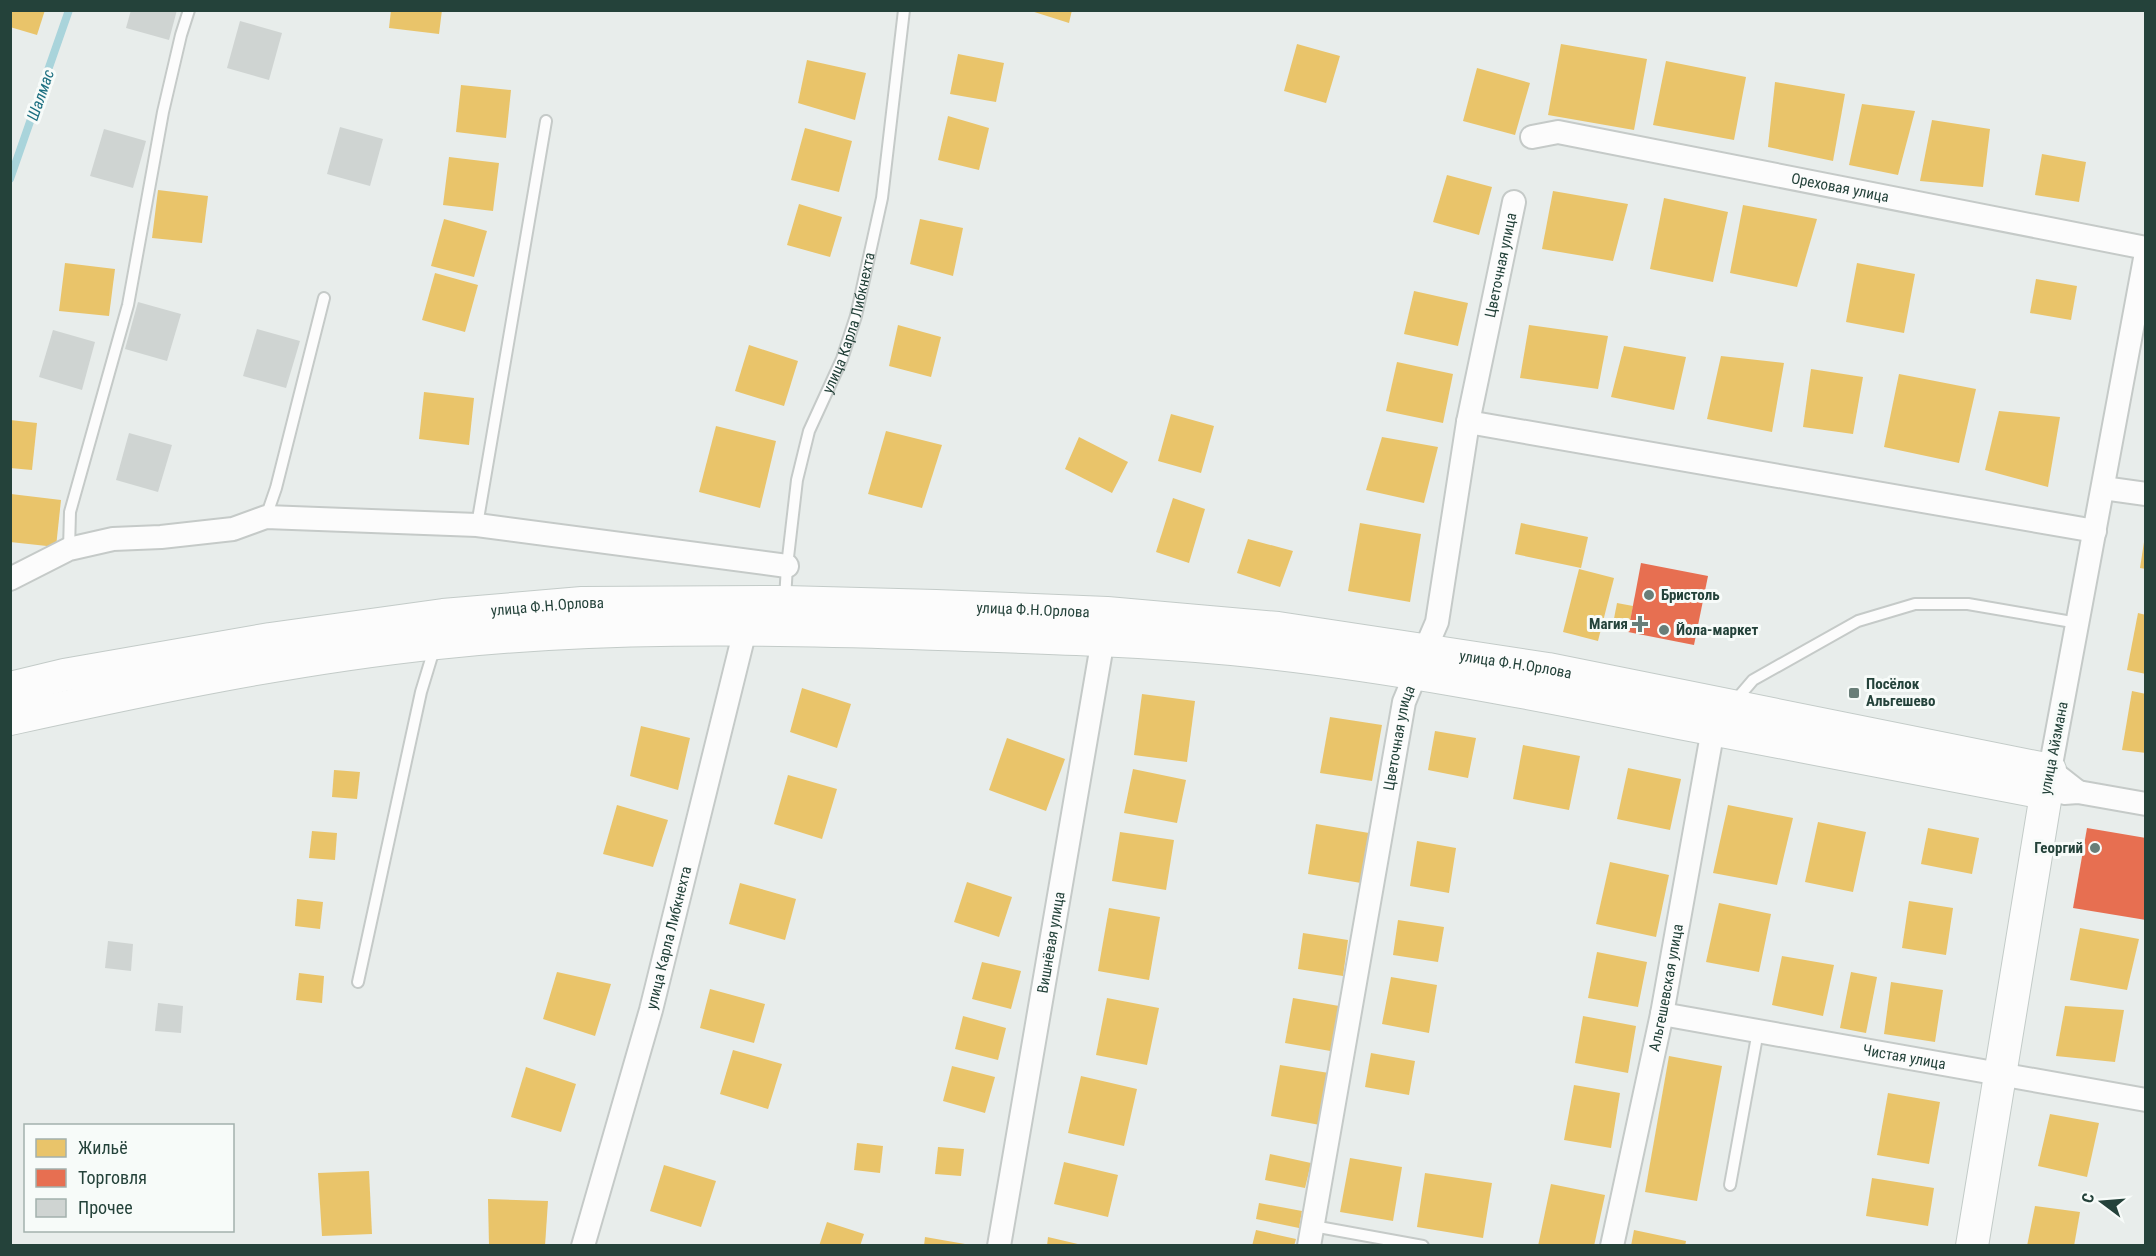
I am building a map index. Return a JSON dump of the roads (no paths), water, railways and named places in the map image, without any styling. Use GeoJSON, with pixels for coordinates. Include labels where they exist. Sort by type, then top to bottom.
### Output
{"type":"FeatureCollection","features":[{"type":"Feature","properties":{"kind":"street","name":"Ореховая улица"},"geometry":{"type":"LineString","coordinates":[[1532,137],[1557,132],[2145,251]]}},
{"type":"Feature","properties":{"kind":"street","name":"Цветочная улица"},"geometry":{"type":"LineString","coordinates":[[1311,1236],[1404,702],[1437,622],[1468,423],[1514,202]]}},
{"type":"Feature","properties":{"kind":"street","name":"улица Айзмана"},"geometry":{"type":"LineString","coordinates":[[1972,1245],[2048,782],[2145,251]]}},
{"type":"Feature","properties":{"kind":"street"},"geometry":{"type":"LineString","coordinates":[[1468,423],[2095,531]]}},
{"type":"Feature","properties":{"kind":"street"},"geometry":{"type":"LineString","coordinates":[[2103,488],[2145,494]]}},
{"type":"Feature","properties":{"kind":"street"},"geometry":{"type":"LineString","coordinates":[[10,579],[69,549],[113,538],[161,537],[232,529],[266,517],[477,525],[787,566]]}},
{"type":"Feature","properties":{"kind":"street","name":"улица Ф.Н.Орлова"},"geometry":{"type":"LineString","coordinates":[[10,688],[64,675],[270,639],[443,615],[582,603],[745,616],[784,616],[936,606],[1107,613],[1278,628],[1420,662],[1723,717],[2048,782]]}},
{"type":"Feature","properties":{"kind":"street","name":"улица Ф.Н.Орлова"},"geometry":{"type":"LineString","coordinates":[[10,719],[280,665],[436,643],[745,616]]}},
{"type":"Feature","properties":{"kind":"street","name":"улица Карла Либкнехта"},"geometry":{"type":"LineString","coordinates":[[583,1245],[651,1010],[745,616]]}},
{"type":"Feature","properties":{"kind":"street","name":"улица Ф.Н.Орлова"},"geometry":{"type":"LineString","coordinates":[[784,616],[1420,662]]}},
{"type":"Feature","properties":{"kind":"street","name":"Вишнёвая улица"},"geometry":{"type":"LineString","coordinates":[[999,1245],[1103,639]]}},
{"type":"Feature","properties":{"kind":"street","name":"Альгешевская улица"},"geometry":{"type":"LineString","coordinates":[[1612,1245],[1723,717]]}},
{"type":"Feature","properties":{"kind":"street"},"geometry":{"type":"LineString","coordinates":[[2048,782],[2078,792],[2145,804]]}},
{"type":"Feature","properties":{"kind":"street","name":"Чистая улица"},"geometry":{"type":"LineString","coordinates":[[1662,1014],[2145,1100]]}},
{"type":"Feature","properties":{"kind":"lane"},"geometry":{"type":"LineString","coordinates":[[69,549],[70,512],[128,305],[163,112],[189,10]]}},
{"type":"Feature","properties":{"kind":"lane","name":"улица Карла Либкнехта"},"geometry":{"type":"LineString","coordinates":[[784,616],[797,480],[809,431],[842,359],[853,327],[882,198],[904,10]]}},
{"type":"Feature","properties":{"kind":"lane"},"geometry":{"type":"LineString","coordinates":[[477,525],[546,121]]}},
{"type":"Feature","properties":{"kind":"lane"},"geometry":{"type":"LineString","coordinates":[[266,517],[276,488],[324,298]]}},
{"type":"Feature","properties":{"kind":"lane"},"geometry":{"type":"LineString","coordinates":[[1723,717],[1753,680],[1858,621],[1915,604],[1968,604],[2078,623]]}},
{"type":"Feature","properties":{"kind":"lane"},"geometry":{"type":"LineString","coordinates":[[358,982],[421,692],[436,643]]}},
{"type":"Feature","properties":{"kind":"lane"},"geometry":{"type":"LineString","coordinates":[[1730,1185],[1758,1031]]}},
{"type":"Feature","properties":{"kind":"lane"},"geometry":{"type":"LineString","coordinates":[[1311,1236],[1423,1245]]}},
{"type":"Feature","properties":{"kind":"waterway","name":"Шалмас"},"geometry":{"type":"LineString","coordinates":[[10,179],[69,10]]}},
{"type":"Feature","properties":{"kind":"place","name":"Бристоль"},"geometry":{"type":"Point","coordinates":[1649,595]}},
{"type":"Feature","properties":{"kind":"place","name":"Магия"},"geometry":{"type":"Point","coordinates":[1640,624]}},
{"type":"Feature","properties":{"kind":"place","name":"Йола-маркет"},"geometry":{"type":"Point","coordinates":[1664,630]}},
{"type":"Feature","properties":{"kind":"place","name":"Посёлок Альгешево"},"geometry":{"type":"Point","coordinates":[1854,693]}},
{"type":"Feature","properties":{"kind":"place","name":"Георгий"},"geometry":{"type":"Point","coordinates":[2095,848]}}]}
